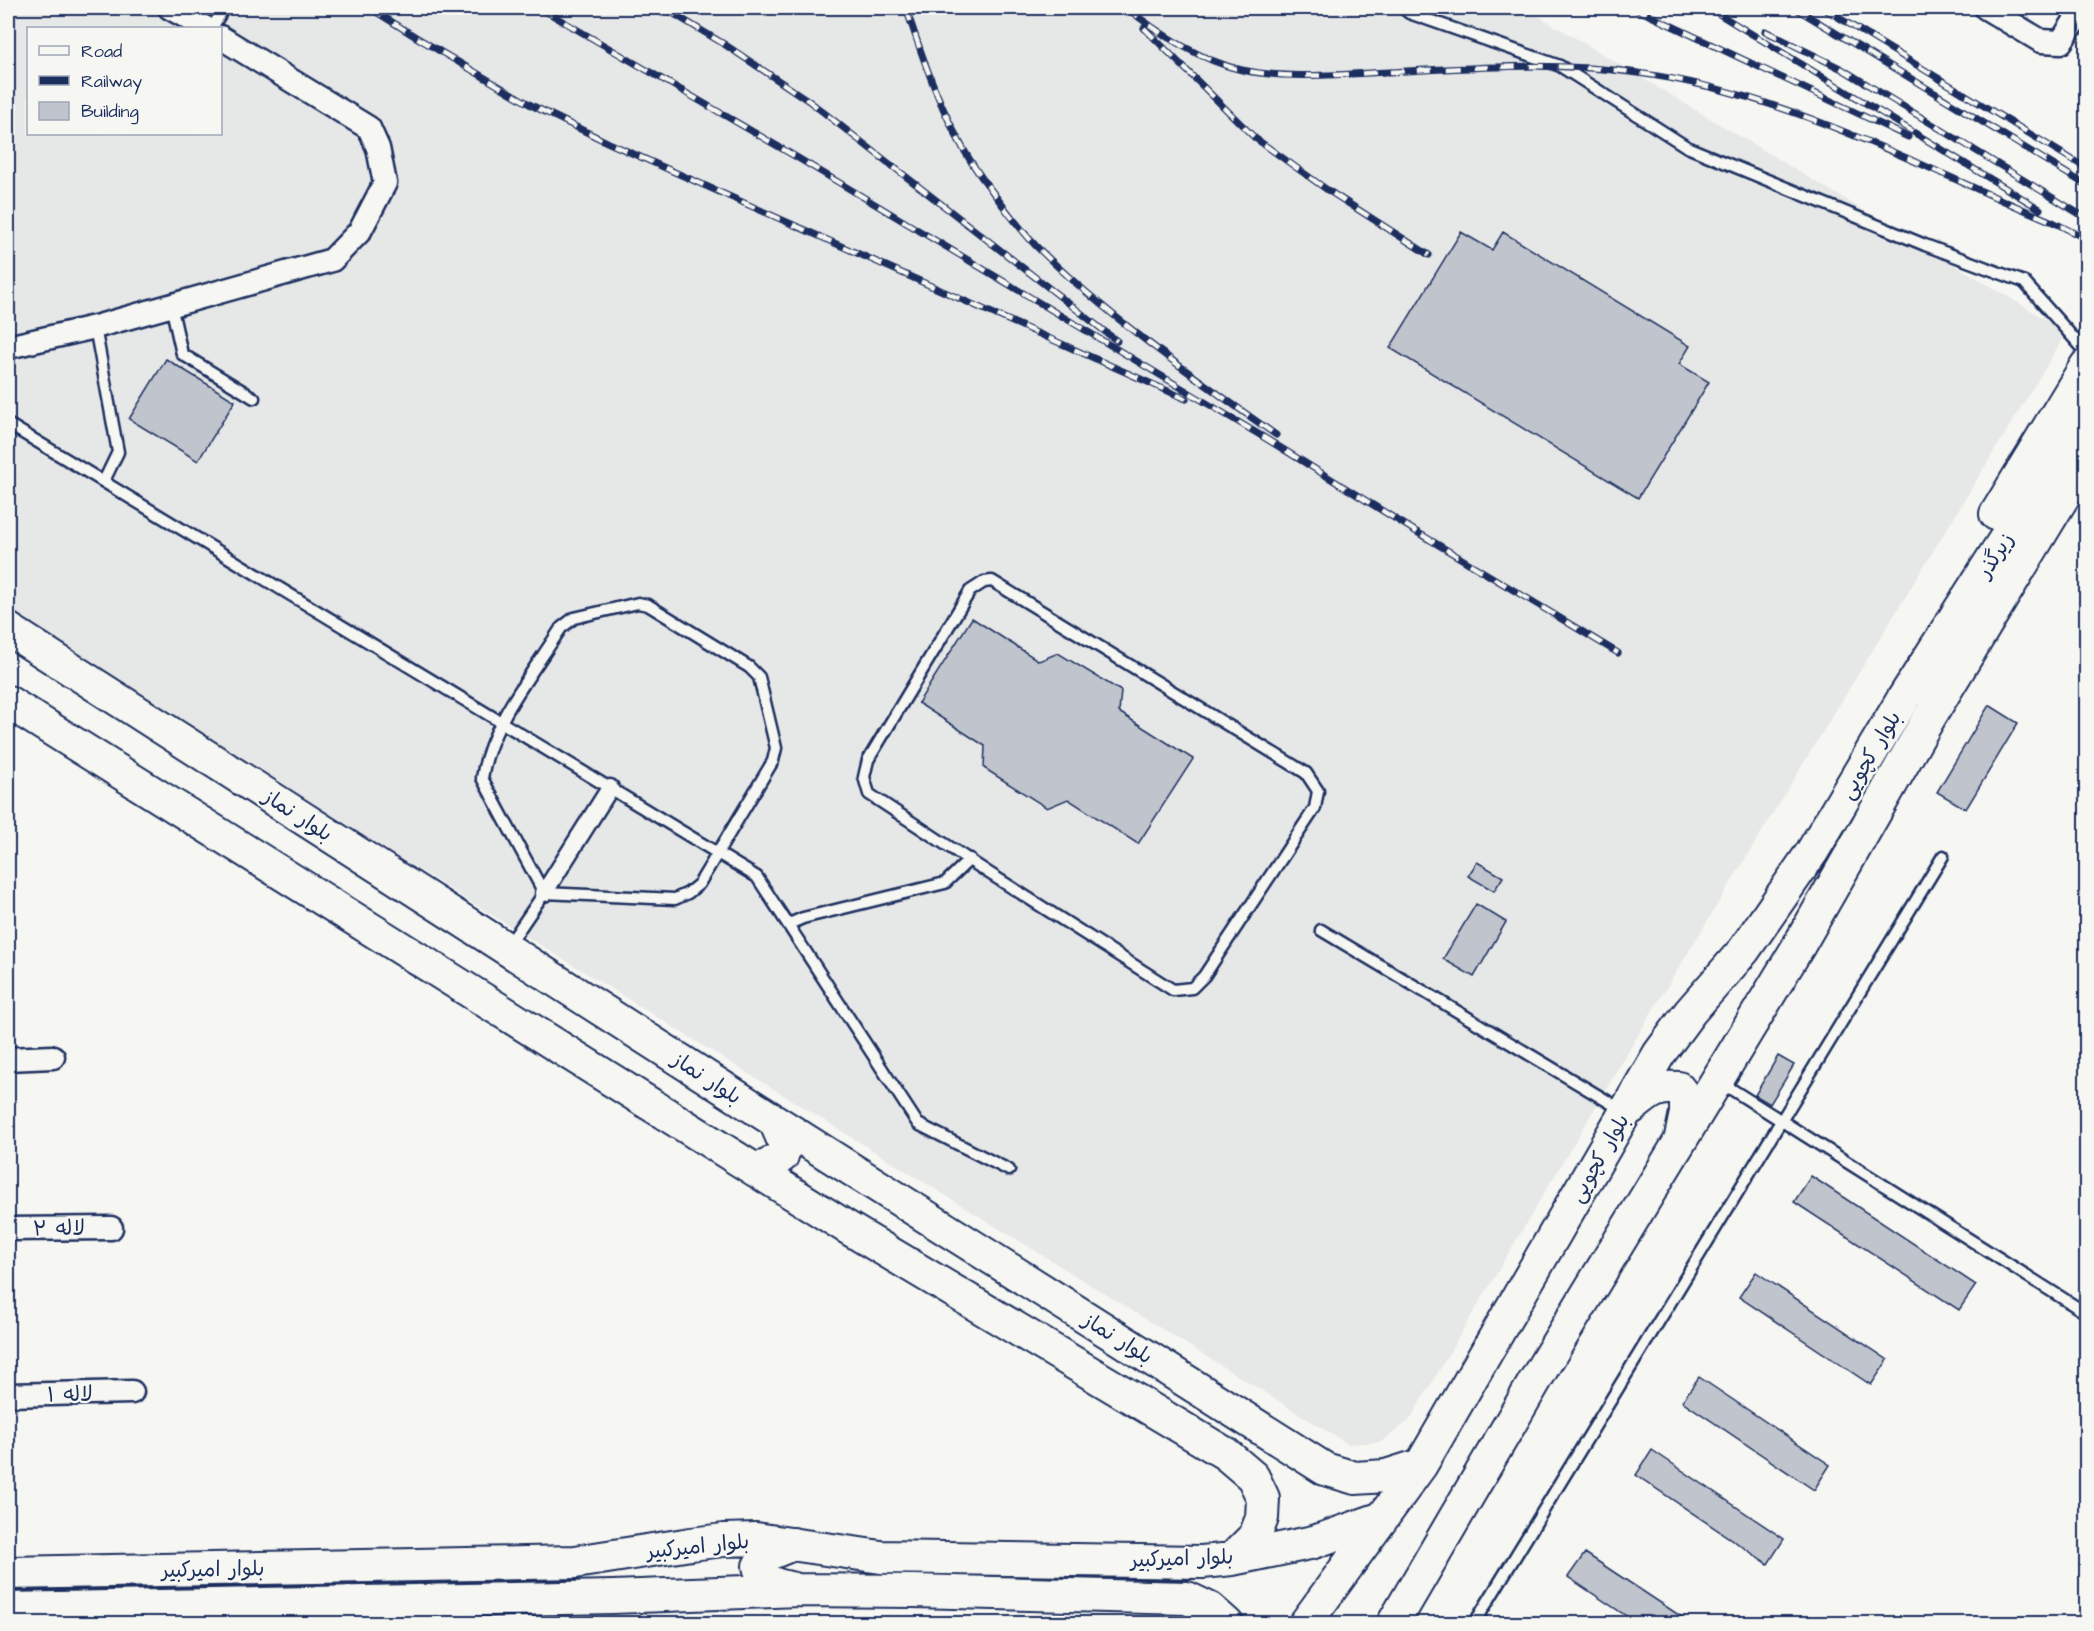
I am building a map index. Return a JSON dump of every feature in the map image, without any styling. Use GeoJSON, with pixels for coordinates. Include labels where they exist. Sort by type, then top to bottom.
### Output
{"type":"FeatureCollection","features":[{"type":"Feature","properties":{"kind":"main road"},"geometry":{"type":"LineString","coordinates":[[1903,699],[1920,638],[2086,366]]}},
{"type":"Feature","properties":{"kind":"main road","name":"زیرگذر"},"geometry":{"type":"LineString","coordinates":[[1903,699],[2086,412]]}},
{"type":"Feature","properties":{"kind":"main road","name":"زیرگذر"},"geometry":{"type":"LineString","coordinates":[[1929,718],[2086,459]]}},
{"type":"Feature","properties":{"kind":"main road"},"geometry":{"type":"LineString","coordinates":[[1929,718],[1970,679],[2086,502]]}},
{"type":"Feature","properties":{"kind":"main road","name":"بلوار نماز"},"geometry":{"type":"LineString","coordinates":[[8,629],[775,1121],[1325,1469],[1355,1478],[1386,1476],[1421,1465]]}},
{"type":"Feature","properties":{"kind":"main road","name":"بلوار کچویی"},"geometry":{"type":"LineString","coordinates":[[1305,1623],[1421,1465],[1659,1054],[1690,1012],[1744,950],[1812,852],[1903,699]]}},
{"type":"Feature","properties":{"kind":"main road","name":"بلوار نماز"},"geometry":{"type":"LineString","coordinates":[[8,702],[800,1198],[1226,1454],[1253,1477],[1263,1498],[1262,1518],[1255,1536],[1232,1559]]}},
{"type":"Feature","properties":{"kind":"main road","name":"بلوار کچویی"},"geometry":{"type":"LineString","coordinates":[[1393,1623],[1546,1362],[1798,946],[1929,718]]}},
{"type":"Feature","properties":{"kind":"main road"},"geometry":{"type":"LineString","coordinates":[[1626,1111],[1646,1095],[1663,1086],[1678,1088],[1686,1098],[1686,1113],[1681,1138]]}},
{"type":"Feature","properties":{"kind":"main road"},"geometry":{"type":"LineString","coordinates":[[755,1170],[769,1165],[782,1156],[785,1144],[775,1121]]}},
{"type":"Feature","properties":{"kind":"main road"},"geometry":{"type":"LineString","coordinates":[[800,1198],[795,1182],[800,1167],[812,1157],[828,1154]]}},
{"type":"Feature","properties":{"kind":"main road","name":"بلوار امیرکبیر"},"geometry":{"type":"LineString","coordinates":[[8,1574],[575,1562],[724,1540],[756,1539],[881,1557],[1202,1562],[1232,1559],[1314,1542],[1382,1518]]}},
{"type":"Feature","properties":{"kind":"main road"},"geometry":{"type":"LineString","coordinates":[[793,1544],[766,1555],[759,1566],[760,1573],[772,1583],[798,1590]]}},
{"type":"Feature","properties":{"kind":"main road"},"geometry":{"type":"LineString","coordinates":[[212,1569],[213,1605]]}},
{"type":"Feature","properties":{"kind":"main road","name":"بلوار امیرکبیر"},"geometry":{"type":"LineString","coordinates":[[8,1609],[613,1597],[798,1590],[913,1591],[1187,1598],[1210,1609],[1227,1623]]}},
{"type":"Feature","properties":{"kind":"street"},"geometry":{"type":"LineString","coordinates":[[170,8],[204,27]]}},
{"type":"Feature","properties":{"kind":"street"},"geometry":{"type":"LineString","coordinates":[[1986,8],[2041,41],[2061,42],[2083,8]]}},
{"type":"Feature","properties":{"kind":"street"},"geometry":{"type":"LineString","coordinates":[[8,347],[95,327],[332,260],[360,231],[385,183],[378,148],[369,128],[222,39]]}},
{"type":"Feature","properties":{"kind":"street"},"geometry":{"type":"LineString","coordinates":[[544,893],[610,788]]}},
{"type":"Feature","properties":{"kind":"street"},"geometry":{"type":"LineString","coordinates":[[8,1059],[53,1058]]}},
{"type":"Feature","properties":{"kind":"street","name":"لاله ۲"},"geometry":{"type":"LineString","coordinates":[[8,1229],[111,1228]]}},
{"type":"Feature","properties":{"kind":"street","name":"لاله ۱"},"geometry":{"type":"LineString","coordinates":[[8,1395],[132,1392]]}},
{"type":"Feature","properties":{"kind":"lane"},"geometry":{"type":"LineString","coordinates":[[213,27],[224,8]]}},
{"type":"Feature","properties":{"kind":"lane"},"geometry":{"type":"LineString","coordinates":[[1403,8],[1409,13],[1560,66],[1687,147],[1925,245],[2024,282],[2086,352]]}},
{"type":"Feature","properties":{"kind":"lane"},"geometry":{"type":"LineString","coordinates":[[171,305],[182,354],[254,398]]}},
{"type":"Feature","properties":{"kind":"lane"},"geometry":{"type":"LineString","coordinates":[[95,327],[118,452],[104,481]]}},
{"type":"Feature","properties":{"kind":"lane"},"geometry":{"type":"LineString","coordinates":[[8,424],[757,877],[918,1124],[1009,1170]]}},
{"type":"Feature","properties":{"kind":"lane"},"geometry":{"type":"LineString","coordinates":[[992,581],[1306,773],[1318,791],[1315,808],[1204,976],[1192,988],[1173,990],[970,859],[869,794],[864,777],[868,760],[970,591],[984,582],[992,581]]}},
{"type":"Feature","properties":{"kind":"lane"},"geometry":{"type":"LineString","coordinates":[[638,603],[648,605],[749,667],[759,676],[776,748],[774,761],[699,884],[688,893],[675,899],[544,893],[482,778],[485,758],[501,722],[561,628],[574,618],[638,603]]}},
{"type":"Feature","properties":{"kind":"lane"},"geometry":{"type":"LineString","coordinates":[[1474,1623],[1942,856]]}},
{"type":"Feature","properties":{"kind":"lane"},"geometry":{"type":"LineString","coordinates":[[789,924],[815,915],[945,883],[970,859]]}},
{"type":"Feature","properties":{"kind":"lane"},"geometry":{"type":"LineString","coordinates":[[506,949],[544,893]]}},
{"type":"Feature","properties":{"kind":"lane"},"geometry":{"type":"LineString","coordinates":[[1321,930],[1626,1111]]}},
{"type":"Feature","properties":{"kind":"lane"},"geometry":{"type":"LineString","coordinates":[[1718,1080],[2086,1313]]}},
{"type":"Feature","properties":{"kind":"shaded area"},"geometry":{"type":"Polygon","coordinates":[[[8,8],[1525,8],[2067,332],[1656,1005],[1409,1421],[1381,1442],[1348,1444],[8,616],[8,8]]]}},
{"type":"Feature","properties":{"kind":"building"},"geometry":{"type":"Polygon","coordinates":[[[1461,232],[1492,250],[1503,232],[1690,346],[1679,364],[1709,382],[1638,498],[1390,348],[1461,232]]]}},
{"type":"Feature","properties":{"kind":"building"},"geometry":{"type":"Polygon","coordinates":[[[166,359],[235,401],[198,461],[129,419],[166,359]]]}},
{"type":"Feature","properties":{"kind":"building"},"geometry":{"type":"Polygon","coordinates":[[[972,618],[1039,661],[1058,653],[1121,691],[1119,712],[1193,759],[1138,844],[1068,799],[1047,808],[984,768],[985,746],[918,703],[972,618]]]}},
{"type":"Feature","properties":{"kind":"building"},"geometry":{"type":"Polygon","coordinates":[[[1989,705],[2018,723],[1966,809],[1937,792],[1989,705]]]}},
{"type":"Feature","properties":{"kind":"building"},"geometry":{"type":"Polygon","coordinates":[[[1477,862],[1503,877],[1494,891],[1468,876],[1477,862]]]}},
{"type":"Feature","properties":{"kind":"building"},"geometry":{"type":"Polygon","coordinates":[[[1476,904],[1506,922],[1474,977],[1443,959],[1476,904]]]}},
{"type":"Feature","properties":{"kind":"building"},"geometry":{"type":"Polygon","coordinates":[[[1778,1056],[1794,1065],[1770,1104],[1755,1095],[1778,1056]]]}},
{"type":"Feature","properties":{"kind":"building"},"geometry":{"type":"Polygon","coordinates":[[[1811,1176],[1976,1285],[1959,1310],[1794,1202],[1811,1176]]]}},
{"type":"Feature","properties":{"kind":"building"},"geometry":{"type":"Polygon","coordinates":[[[1756,1272],[1888,1360],[1871,1385],[1739,1297],[1756,1272]]]}},
{"type":"Feature","properties":{"kind":"building"},"geometry":{"type":"Polygon","coordinates":[[[1699,1377],[1830,1465],[1814,1490],[1682,1401],[1699,1377]]]}},
{"type":"Feature","properties":{"kind":"building"},"geometry":{"type":"Polygon","coordinates":[[[1652,1450],[1784,1539],[1768,1564],[1636,1475],[1652,1450]]]}},
{"type":"Feature","properties":{"kind":"building"},"geometry":{"type":"Polygon","coordinates":[[[1585,1553],[1691,1623],[1637,1623],[1568,1577],[1585,1553]]]}},
{"type":"Feature","properties":{"kind":"railway"},"geometry":{"type":"LineString","coordinates":[[370,8],[531,105],[609,143],[1186,399]]}},
{"type":"Feature","properties":{"kind":"railway"},"geometry":{"type":"LineString","coordinates":[[540,8],[798,158],[1265,438],[1428,539]]}},
{"type":"Feature","properties":{"kind":"railway"},"geometry":{"type":"LineString","coordinates":[[664,8],[724,44],[809,101],[1117,341]]}},
{"type":"Feature","properties":{"kind":"railway"},"geometry":{"type":"LineString","coordinates":[[906,8],[929,74],[947,117],[969,159],[1029,238],[1122,322],[1276,435]]}},
{"type":"Feature","properties":{"kind":"railway"},"geometry":{"type":"LineString","coordinates":[[1127,8],[1167,37],[1196,53],[1227,66],[1260,73],[1316,76],[1545,66],[1607,69],[1693,83],[1799,114],[1851,134],[2055,223],[2086,239]]}},
{"type":"Feature","properties":{"kind":"railway"},"geometry":{"type":"LineString","coordinates":[[1634,8],[1908,137]]}},
{"type":"Feature","properties":{"kind":"railway"},"geometry":{"type":"LineString","coordinates":[[1709,8],[2040,209]]}},
{"type":"Feature","properties":{"kind":"railway"},"geometry":{"type":"LineString","coordinates":[[1795,8],[2086,185]]}},
{"type":"Feature","properties":{"kind":"railway"},"geometry":{"type":"LineString","coordinates":[[1823,8],[2086,168]]}},
{"type":"Feature","properties":{"kind":"railway"},"geometry":{"type":"LineString","coordinates":[[1144,28],[1255,138],[1326,189],[1429,255]]}},
{"type":"Feature","properties":{"kind":"railway"},"geometry":{"type":"LineString","coordinates":[[1765,31],[1842,69],[2086,218]]}},
{"type":"Feature","properties":{"kind":"railway"},"geometry":{"type":"LineString","coordinates":[[1422,535],[1618,653]]}}]}
